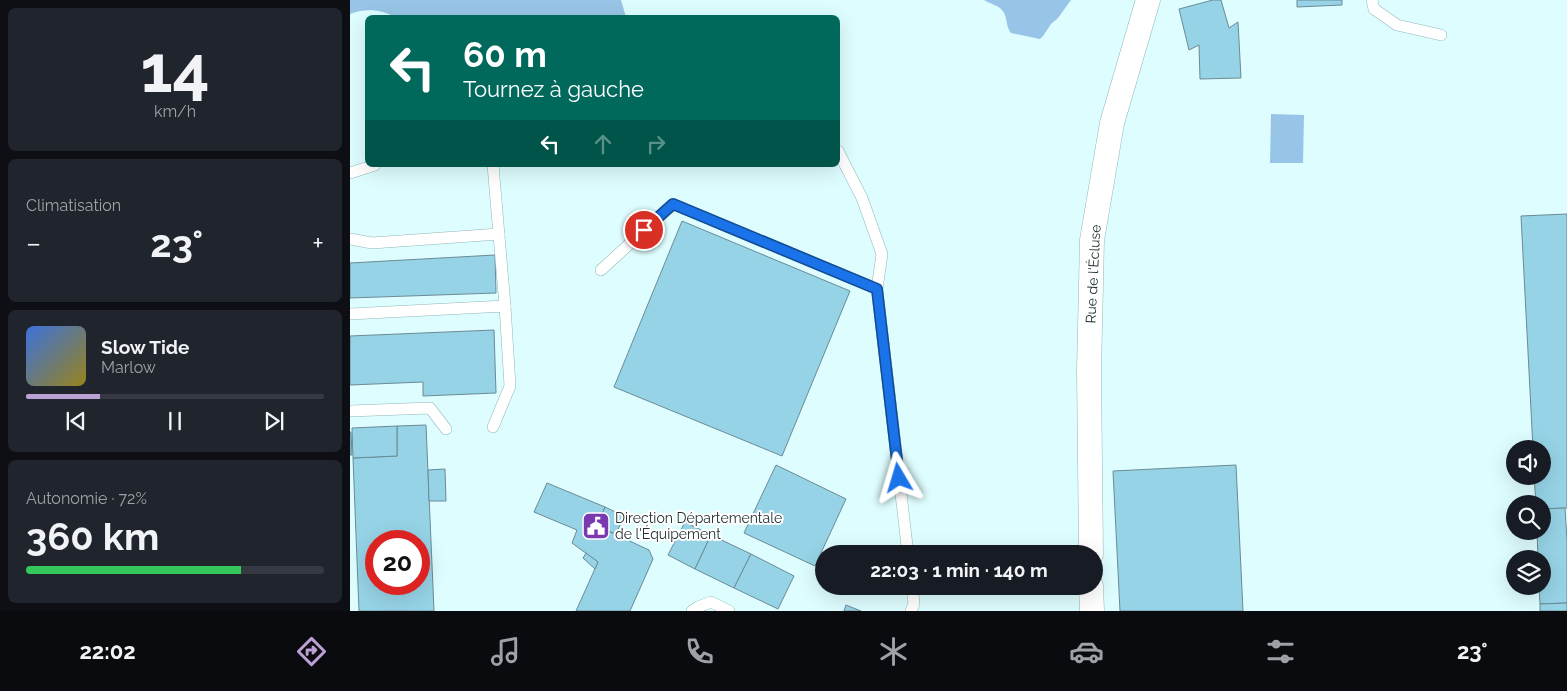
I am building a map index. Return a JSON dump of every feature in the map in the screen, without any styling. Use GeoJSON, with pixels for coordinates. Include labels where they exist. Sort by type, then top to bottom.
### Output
{"type":"FeatureCollection","features":[{"type":"Feature","properties":{"kind":"street","name":"Rue de l'Écluse"},"geometry":{"type":"LineString","coordinates":[[1091,545],[1090,370],[1092,240],[1112,123],[1148,0]]}},
{"type":"Feature","properties":{"kind":"street"},"geometry":{"type":"LineString","coordinates":[[1091,595],[1092,611]]}},
{"type":"Feature","properties":{"kind":"lane"},"geometry":{"type":"LineString","coordinates":[[1372,0],[1374,9],[1397,25],[1441,35]]}},
{"type":"Feature","properties":{"kind":"lane"},"geometry":{"type":"LineString","coordinates":[[840,155],[862,198],[882,254],[877,289],[907,545]]}},
{"type":"Feature","properties":{"kind":"lane"},"geometry":{"type":"LineString","coordinates":[[350,173],[369,167]]}},
{"type":"Feature","properties":{"kind":"lane"},"geometry":{"type":"LineString","coordinates":[[493,167],[510,386],[493,427]]}},
{"type":"Feature","properties":{"kind":"lane"},"geometry":{"type":"LineString","coordinates":[[601,270],[673,204],[877,289]]}},
{"type":"Feature","properties":{"kind":"lane"},"geometry":{"type":"LineString","coordinates":[[350,239],[372,243],[499,234]]}},
{"type":"Feature","properties":{"kind":"lane"},"geometry":{"type":"LineString","coordinates":[[350,314],[505,306]]}},
{"type":"Feature","properties":{"kind":"lane"},"geometry":{"type":"LineString","coordinates":[[350,410],[430,408],[446,429]]}},
{"type":"Feature","properties":{"kind":"lane"},"geometry":{"type":"LineString","coordinates":[[911,611],[914,604],[913,595]]}},
{"type":"Feature","properties":{"kind":"lane"},"geometry":{"type":"LineString","coordinates":[[692,611],[711,602],[729,611]]}},
{"type":"Feature","properties":{"kind":"water"},"geometry":{"type":"Polygon","coordinates":[[[350,0],[621,0],[625,15],[391,15],[373,10],[350,14],[350,0]]]}},
{"type":"Feature","properties":{"kind":"water"},"geometry":{"type":"Polygon","coordinates":[[[984,0],[1071,0],[1040,39],[1011,33],[1002,10],[984,0]]]}},
{"type":"Feature","properties":{"kind":"water"},"geometry":{"type":"Polygon","coordinates":[[[1271,114],[1304,115],[1303,163],[1270,163],[1271,114]]]}},
{"type":"Feature","properties":{"kind":"building"},"geometry":{"type":"Polygon","coordinates":[[[1213,0],[1221,0],[1229,28],[1238,22],[1241,78],[1200,79],[1199,45],[1189,50],[1179,9],[1213,0]]]}},
{"type":"Feature","properties":{"kind":"building"},"geometry":{"type":"Polygon","coordinates":[[[1297,0],[1342,0],[1342,5],[1297,7],[1297,0]]]}},
{"type":"Feature","properties":{"kind":"building"},"geometry":{"type":"Polygon","coordinates":[[[1567,214],[1567,508],[1551,509],[1551,495],[1535,495],[1535,485],[1551,485],[1551,440],[1533,440],[1521,216],[1567,214]]]}},
{"type":"Feature","properties":{"kind":"building"},"geometry":{"type":"Polygon","coordinates":[[[682,221],[850,291],[782,456],[614,387],[682,221]]]}},
{"type":"Feature","properties":{"kind":"building"},"geometry":{"type":"Polygon","coordinates":[[[495,255],[496,293],[350,298],[350,263],[495,255]]]}},
{"type":"Feature","properties":{"kind":"building"},"geometry":{"type":"Polygon","coordinates":[[[494,330],[496,393],[423,396],[423,382],[350,385],[350,336],[494,330]]]}},
{"type":"Feature","properties":{"kind":"building"},"geometry":{"type":"Polygon","coordinates":[[[426,425],[434,611],[359,611],[353,458],[397,456],[397,426],[426,425]]]}},
{"type":"Feature","properties":{"kind":"building"},"geometry":{"type":"Polygon","coordinates":[[[397,426],[397,456],[353,458],[352,428],[397,426]]]}},
{"type":"Feature","properties":{"kind":"building"},"geometry":{"type":"Polygon","coordinates":[[[351,432],[352,455],[350,455],[351,432]]]}},
{"type":"Feature","properties":{"kind":"building"},"geometry":{"type":"Polygon","coordinates":[[[776,465],[846,499],[825,545],[815,545],[815,566],[744,533],[776,465]]]}},
{"type":"Feature","properties":{"kind":"building"},"geometry":{"type":"Polygon","coordinates":[[[1236,465],[1243,611],[1120,611],[1113,471],[1236,465]]]}},
{"type":"Feature","properties":{"kind":"building"},"geometry":{"type":"Polygon","coordinates":[[[445,469],[446,501],[429,501],[428,470],[445,469]]]}},
{"type":"Feature","properties":{"kind":"building"},"geometry":{"type":"Polygon","coordinates":[[[547,483],[605,507],[597,526],[649,550],[653,559],[630,611],[576,611],[598,562],[572,543],[577,530],[534,512],[547,483]]]}},
{"type":"Feature","properties":{"kind":"building"},"geometry":{"type":"Polygon","coordinates":[[[605,507],[624,516],[616,534],[597,526],[605,507]]]}},
{"type":"Feature","properties":{"kind":"building"},"geometry":{"type":"Polygon","coordinates":[[[1565,508],[1567,603],[1540,604],[1540,595],[1551,595],[1551,550],[1538,550],[1537,540],[1551,540],[1551,509],[1565,508]]]}},
{"type":"Feature","properties":{"kind":"building"},"geometry":{"type":"Polygon","coordinates":[[[685,522],[711,535],[695,569],[668,555],[685,522]]]}},
{"type":"Feature","properties":{"kind":"building"},"geometry":{"type":"Polygon","coordinates":[[[711,535],[751,554],[734,588],[695,569],[711,535]]]}},
{"type":"Feature","properties":{"kind":"building"},"geometry":{"type":"Polygon","coordinates":[[[586,553],[598,562],[595,569],[583,558],[586,553]]]}},
{"type":"Feature","properties":{"kind":"building"},"geometry":{"type":"Polygon","coordinates":[[[751,554],[794,576],[778,609],[734,588],[751,554]]]}},
{"type":"Feature","properties":{"kind":"building"},"geometry":{"type":"Polygon","coordinates":[[[1567,603],[1567,611],[1540,611],[1540,604],[1567,603]]]}},
{"type":"Feature","properties":{"kind":"building"},"geometry":{"type":"Polygon","coordinates":[[[846,605],[861,611],[844,611],[846,605]]]}},
{"type":"Feature","properties":{"kind":"place","name":"Direction Départementale de l'Équipement"},"geometry":{"type":"Point","coordinates":[596,526]}},
{"type":"Feature","properties":{"kind":"route"},"geometry":{"type":"LineString","coordinates":[[644,230],[673,204],[877,289],[899,478]]}}]}
